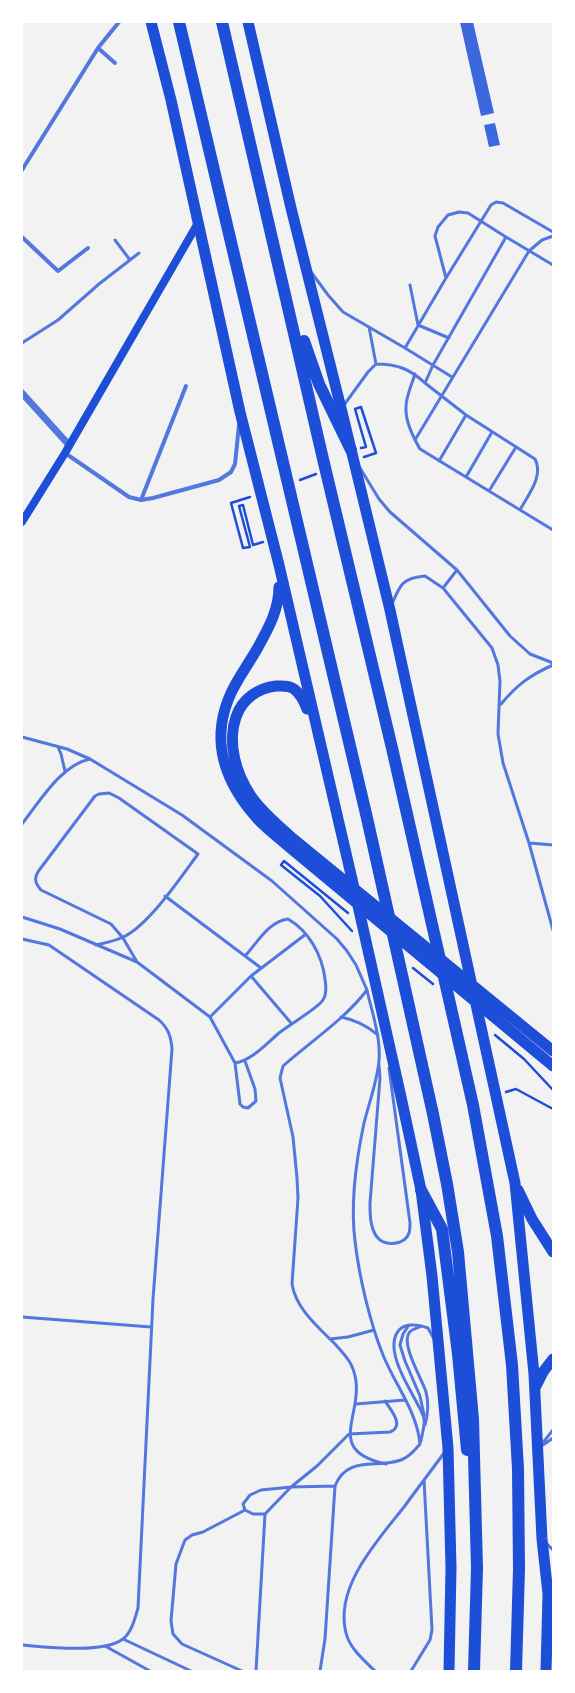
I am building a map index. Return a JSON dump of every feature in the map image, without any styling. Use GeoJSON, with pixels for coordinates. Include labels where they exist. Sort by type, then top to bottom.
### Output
{"type":"FeatureCollection","features":[{"type":"Feature","properties":{"kind":"highway"},"geometry":{"type":"LineString","coordinates":[[151,22],[171,100],[240,412],[279,565],[316,732],[352,879],[421,1190],[432,1276],[448,1448],[451,1568],[449,1671]]}},
{"type":"Feature","properties":{"kind":"highway"},"geometry":{"type":"LineString","coordinates":[[179,22],[367,818],[446,1176],[458,1252],[471,1378],[477,1518],[474,1671]]}},
{"type":"Feature","properties":{"kind":"highway"},"geometry":{"type":"LineString","coordinates":[[222,22],[473,1105],[497,1236],[512,1364],[518,1469],[519,1569],[516,1671]]}},
{"type":"Feature","properties":{"kind":"highway"},"geometry":{"type":"LineString","coordinates":[[248,22],[304,261],[354,455],[390,610],[515,1183],[535,1387],[539,1448],[542,1540],[550,1620],[547,1667]]}},
{"type":"Feature","properties":{"kind":"highway"},"geometry":{"type":"LineString","coordinates":[[282,279],[319,384],[354,455]]}},
{"type":"Feature","properties":{"kind":"highway"},"geometry":{"type":"LineString","coordinates":[[279,565],[279,600],[269,628],[231,692],[223,714],[220,730],[221,747],[233,785],[256,817],[290,842],[553,1051]]}},
{"type":"Feature","properties":{"kind":"highway"},"geometry":{"type":"LineString","coordinates":[[316,732],[301,696],[293,688],[285,686],[267,687],[252,694],[242,704],[236,718],[233,734],[234,757],[241,779],[251,796],[290,842],[553,1066]]}},
{"type":"Feature","properties":{"kind":"highway"},"geometry":{"type":"LineString","coordinates":[[515,1183],[532,1219],[553,1252]]}},
{"type":"Feature","properties":{"kind":"highway"},"geometry":{"type":"LineString","coordinates":[[421,1190],[442,1229],[458,1354],[469,1478],[477,1518]]}},
{"type":"Feature","properties":{"kind":"highway"},"geometry":{"type":"LineString","coordinates":[[535,1387],[543,1372],[553,1359]]}},
{"type":"Feature","properties":{"kind":"main road"},"geometry":{"type":"LineString","coordinates":[[22,522],[65,453],[198,223]]}},
{"type":"Feature","properties":{"kind":"street"},"geometry":{"type":"LineString","coordinates":[[22,170],[98,48],[119,22]]}},
{"type":"Feature","properties":{"kind":"street"},"geometry":{"type":"LineString","coordinates":[[98,48],[116,63]]}},
{"type":"Feature","properties":{"kind":"street"},"geometry":{"type":"LineString","coordinates":[[22,237],[58,271],[88,248]]}},
{"type":"Feature","properties":{"kind":"street"},"geometry":{"type":"LineString","coordinates":[[141,500],[186,386]]}},
{"type":"Feature","properties":{"kind":"street"},"geometry":{"type":"LineString","coordinates":[[22,393],[69,445]]}},
{"type":"Feature","properties":{"kind":"street"},"geometry":{"type":"LineString","coordinates":[[65,453],[129,497],[141,500],[167,495],[219,480],[231,472],[235,464],[240,412]]}},
{"type":"Feature","properties":{"kind":"lane"},"geometry":{"type":"LineString","coordinates":[[405,348],[491,205],[496,202],[503,203],[553,232]]}},
{"type":"Feature","properties":{"kind":"lane"},"geometry":{"type":"LineString","coordinates":[[446,278],[435,236],[438,227],[448,215],[459,212],[468,214],[482,221],[553,265]]}},
{"type":"Feature","properties":{"kind":"lane"},"geometry":{"type":"LineString","coordinates":[[415,440],[440,396],[529,251],[542,240],[553,236]]}},
{"type":"Feature","properties":{"kind":"lane"},"geometry":{"type":"LineString","coordinates":[[425,383],[433,365],[506,237]]}},
{"type":"Feature","properties":{"kind":"lane"},"geometry":{"type":"LineString","coordinates":[[115,240],[130,260]]}},
{"type":"Feature","properties":{"kind":"lane"},"geometry":{"type":"LineString","coordinates":[[22,343],[58,320],[99,284],[139,253]]}},
{"type":"Feature","properties":{"kind":"lane"},"geometry":{"type":"LineString","coordinates":[[304,261],[335,304],[344,312],[452,377]]}},
{"type":"Feature","properties":{"kind":"lane"},"geometry":{"type":"LineString","coordinates":[[410,285],[418,325]]}},
{"type":"Feature","properties":{"kind":"lane"},"geometry":{"type":"LineString","coordinates":[[418,325],[449,338]]}},
{"type":"Feature","properties":{"kind":"lane"},"geometry":{"type":"LineString","coordinates":[[369,327],[376,364]]}},
{"type":"Feature","properties":{"kind":"lane"},"geometry":{"type":"LineString","coordinates":[[341,408],[368,372],[376,364],[390,364],[415,374],[440,396],[466,415],[535,459],[539,466],[538,473],[520,510]]}},
{"type":"Feature","properties":{"kind":"lane"},"geometry":{"type":"LineString","coordinates":[[415,374],[406,407],[407,416],[415,440],[420,449],[553,530]]}},
{"type":"Feature","properties":{"kind":"lane"},"geometry":{"type":"LineString","coordinates":[[439,461],[466,415]]}},
{"type":"Feature","properties":{"kind":"lane"},"geometry":{"type":"LineString","coordinates":[[466,477],[492,432]]}},
{"type":"Feature","properties":{"kind":"lane"},"geometry":{"type":"LineString","coordinates":[[489,491],[516,447]]}},
{"type":"Feature","properties":{"kind":"lane"},"geometry":{"type":"LineString","coordinates":[[354,455],[379,499],[390,512],[457,570],[510,636],[530,654],[553,664]]}},
{"type":"Feature","properties":{"kind":"lane"},"geometry":{"type":"LineString","coordinates":[[443,588],[457,570]]}},
{"type":"Feature","properties":{"kind":"lane"},"geometry":{"type":"LineString","coordinates":[[390,610],[400,584],[412,577],[425,576],[443,588],[492,648],[498,665],[500,681],[498,734],[504,763],[529,843],[553,930]]}},
{"type":"Feature","properties":{"kind":"lane"},"geometry":{"type":"LineString","coordinates":[[500,704],[513,688],[534,673],[553,664]]}},
{"type":"Feature","properties":{"kind":"lane"},"geometry":{"type":"LineString","coordinates":[[22,737],[77,753],[90,759],[182,816],[272,881],[340,942],[356,965],[367,990],[378,1035],[380,1078],[370,1217],[373,1230],[377,1238],[383,1242],[396,1243],[404,1240],[409,1233],[410,1223],[389,1066]]}},
{"type":"Feature","properties":{"kind":"lane"},"geometry":{"type":"LineString","coordinates":[[58,747],[65,771]]}},
{"type":"Feature","properties":{"kind":"lane"},"geometry":{"type":"LineString","coordinates":[[22,824],[65,771],[75,764],[90,759]]}},
{"type":"Feature","properties":{"kind":"lane"},"geometry":{"type":"LineString","coordinates":[[96,945],[123,938],[139,926],[198,854],[128,804],[109,793],[99,794],[96,796],[36,874],[35,880],[41,890],[111,924],[123,938],[137,962]]}},
{"type":"Feature","properties":{"kind":"lane"},"geometry":{"type":"LineString","coordinates":[[529,843],[553,845]]}},
{"type":"Feature","properties":{"kind":"lane"},"geometry":{"type":"LineString","coordinates":[[165,896],[261,968]]}},
{"type":"Feature","properties":{"kind":"lane"},"geometry":{"type":"LineString","coordinates":[[22,918],[60,928],[137,962],[210,1017],[234,1064],[240,1104],[243,1107],[248,1108],[256,1101],[256,1095],[245,1061]]}},
{"type":"Feature","properties":{"kind":"lane"},"geometry":{"type":"LineString","coordinates":[[234,1064],[245,1061],[291,1023],[318,1005],[324,999],[326,993],[321,958],[306,934],[288,919],[280,920],[274,924],[245,956]]}},
{"type":"Feature","properties":{"kind":"lane"},"geometry":{"type":"LineString","coordinates":[[210,1017],[251,976],[306,934]]}},
{"type":"Feature","properties":{"kind":"lane"},"geometry":{"type":"LineString","coordinates":[[22,939],[49,945],[159,1020],[164,1025],[170,1036],[172,1049],[151,1328],[138,1608],[133,1625],[123,1639],[105,1646],[69,1648],[22,1645]]}},
{"type":"Feature","properties":{"kind":"lane"},"geometry":{"type":"LineString","coordinates":[[251,976],[291,1023]]}},
{"type":"Feature","properties":{"kind":"lane"},"geometry":{"type":"LineString","coordinates":[[367,990],[356,1004],[284,1066],[280,1078],[293,1137],[297,1166],[298,1198],[292,1284],[294,1295],[306,1314],[346,1356],[353,1368],[357,1386],[356,1404],[349,1434],[352,1447],[360,1455],[386,1464]]}},
{"type":"Feature","properties":{"kind":"lane"},"geometry":{"type":"LineString","coordinates":[[381,1013],[388,1058]]}},
{"type":"Feature","properties":{"kind":"lane"},"geometry":{"type":"LineString","coordinates":[[341,1017],[360,1023],[378,1035]]}},
{"type":"Feature","properties":{"kind":"lane"},"geometry":{"type":"LineString","coordinates":[[379,1061],[359,1148],[356,1170],[354,1217],[355,1241],[374,1330],[389,1369],[415,1420],[419,1432],[420,1444]]}},
{"type":"Feature","properties":{"kind":"lane"},"geometry":{"type":"LineString","coordinates":[[376,1077],[380,1078]]}},
{"type":"Feature","properties":{"kind":"lane"},"geometry":{"type":"LineString","coordinates":[[22,1317],[151,1328]]}},
{"type":"Feature","properties":{"kind":"lane"},"geometry":{"type":"LineString","coordinates":[[424,1418],[399,1367],[394,1350],[396,1334],[402,1328],[409,1325],[428,1328],[435,1342],[440,1361]]}},
{"type":"Feature","properties":{"kind":"lane"},"geometry":{"type":"LineString","coordinates":[[409,1325],[403,1334],[400,1345],[420,1396],[424,1418],[424,1429]]}},
{"type":"Feature","properties":{"kind":"lane"},"geometry":{"type":"LineString","coordinates":[[320,1671],[325,1639],[335,1486],[344,1472],[353,1467],[362,1464],[386,1464],[401,1460],[412,1454],[420,1444],[428,1412],[427,1396],[409,1351],[407,1338],[409,1333],[422,1326]]}},
{"type":"Feature","properties":{"kind":"lane"},"geometry":{"type":"LineString","coordinates":[[330,1339],[348,1337],[374,1330]]}},
{"type":"Feature","properties":{"kind":"lane"},"geometry":{"type":"LineString","coordinates":[[356,1404],[405,1400]]}},
{"type":"Feature","properties":{"kind":"lane"},"geometry":{"type":"LineString","coordinates":[[256,1671],[265,1514],[291,1487],[317,1466],[349,1434],[390,1432],[395,1430],[397,1421],[385,1401]]}},
{"type":"Feature","properties":{"kind":"lane"},"geometry":{"type":"LineString","coordinates":[[539,1448],[553,1430]]}},
{"type":"Feature","properties":{"kind":"lane"},"geometry":{"type":"LineString","coordinates":[[539,1448],[553,1438]]}},
{"type":"Feature","properties":{"kind":"lane"},"geometry":{"type":"LineString","coordinates":[[375,1671],[352,1646],[346,1633],[344,1620],[345,1602],[350,1585],[368,1553],[448,1448]]}},
{"type":"Feature","properties":{"kind":"lane"},"geometry":{"type":"LineString","coordinates":[[411,1671],[430,1640],[432,1630],[424,1480]]}},
{"type":"Feature","properties":{"kind":"lane"},"geometry":{"type":"LineString","coordinates":[[265,1514],[254,1514],[245,1510],[243,1504],[250,1495],[260,1490],[291,1487],[335,1486]]}},
{"type":"Feature","properties":{"kind":"lane"},"geometry":{"type":"LineString","coordinates":[[242,1671],[182,1644],[173,1634],[171,1621],[176,1564],[185,1540],[192,1535],[203,1532],[245,1510]]}},
{"type":"Feature","properties":{"kind":"lane"},"geometry":{"type":"LineString","coordinates":[[542,1540],[553,1550]]}},
{"type":"Feature","properties":{"kind":"lane"},"geometry":{"type":"LineString","coordinates":[[123,1639],[191,1671]]}},
{"type":"Feature","properties":{"kind":"lane"},"geometry":{"type":"LineString","coordinates":[[105,1646],[150,1671]]}},
{"type":"Feature","properties":{"kind":"path"},"geometry":{"type":"LineString","coordinates":[[361,407],[376,454],[354,455],[366,447],[355,409],[361,407]]}},
{"type":"Feature","properties":{"kind":"path"},"geometry":{"type":"LineString","coordinates":[[296,481],[318,473]]}},
{"type":"Feature","properties":{"kind":"path"},"geometry":{"type":"LineString","coordinates":[[253,496],[231,503],[243,548],[250,547],[239,506],[243,505],[254,545],[273,540]]}},
{"type":"Feature","properties":{"kind":"path"},"geometry":{"type":"LineString","coordinates":[[284,861],[281,865],[320,896],[354,933],[340,942]]}},
{"type":"Feature","properties":{"kind":"path"},"geometry":{"type":"LineString","coordinates":[[524,1059],[553,1090]]}},
{"type":"Feature","properties":{"kind":"path"},"geometry":{"type":"LineString","coordinates":[[496,1096],[516,1088],[553,1110]]}},
{"type":"Feature","properties":{"kind":"building"},"geometry":{"type":"Polygon","coordinates":[[[460,22],[473,22],[494,113],[481,116],[460,22]]]}},
{"type":"Feature","properties":{"kind":"building"},"geometry":{"type":"Polygon","coordinates":[[[495,123],[500,145],[489,147],[484,125],[495,123]]]}}]}
